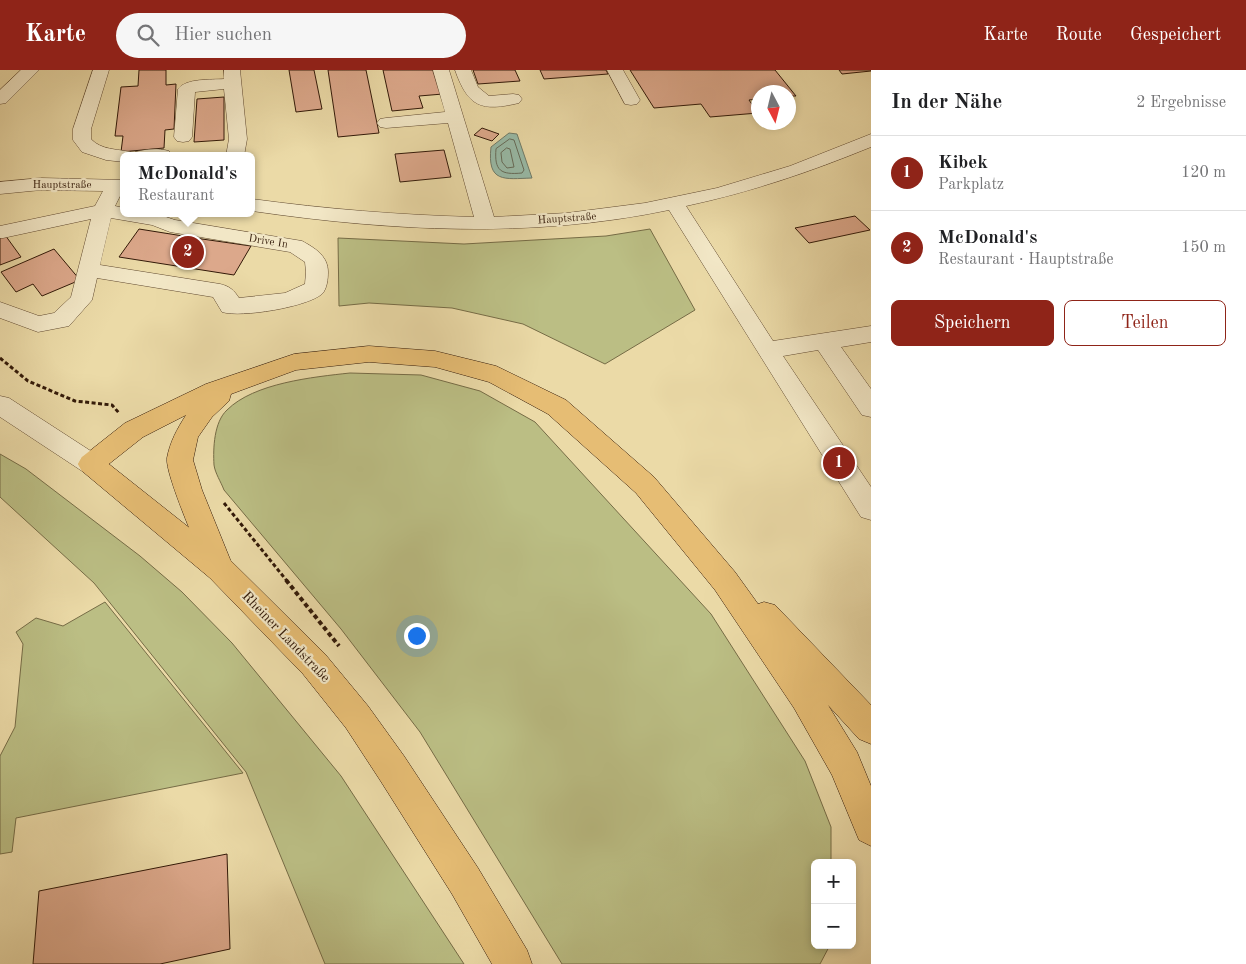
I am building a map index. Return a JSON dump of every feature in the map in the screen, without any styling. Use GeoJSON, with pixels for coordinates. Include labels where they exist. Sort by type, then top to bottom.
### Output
{"type":"FeatureCollection","features":[{"type":"Feature","properties":{"kind":"main road"},"geometry":{"type":"LineString","coordinates":[[91,464],[134,430],[215,390],[294,362],[369,354],[435,359],[496,375],[558,407],[645,485],[725,581],[805,697],[845,764],[871,828]]}},
{"type":"Feature","properties":{"kind":"main road"},"geometry":{"type":"LineString","coordinates":[[220,569],[189,490],[180,460],[186,434],[203,410],[220,395],[294,362]]}},
{"type":"Feature","properties":{"kind":"main road","name":"Rheiner Landstraße"},"geometry":{"type":"LineString","coordinates":[[91,464],[220,569],[314,664],[357,717],[465,881],[513,964]]}},
{"type":"Feature","properties":{"kind":"main road"},"geometry":{"type":"LineString","coordinates":[[725,581],[776,626],[871,728]]}},
{"type":"Feature","properties":{"kind":"street"},"geometry":{"type":"LineString","coordinates":[[0,100],[31,70]]}},
{"type":"Feature","properties":{"kind":"street"},"geometry":{"type":"LineString","coordinates":[[101,70],[82,129],[82,140],[89,148],[106,154],[120,156]]}},
{"type":"Feature","properties":{"kind":"street"},"geometry":{"type":"LineString","coordinates":[[441,70],[453,116],[486,222]]}},
{"type":"Feature","properties":{"kind":"street"},"geometry":{"type":"LineString","coordinates":[[462,70],[470,89],[485,102],[513,99]]}},
{"type":"Feature","properties":{"kind":"street"},"geometry":{"type":"LineString","coordinates":[[615,70],[631,100]]}},
{"type":"Feature","properties":{"kind":"street"},"geometry":{"type":"LineString","coordinates":[[183,137],[187,90],[232,77],[238,139],[236,152]]}},
{"type":"Feature","properties":{"kind":"street"},"geometry":{"type":"LineString","coordinates":[[386,123],[453,116]]}},
{"type":"Feature","properties":{"kind":"street","name":"Hauptstraße"},"geometry":{"type":"LineString","coordinates":[[255,205],[376,220],[548,221],[610,216],[675,204],[764,182],[835,157],[871,140]]}},
{"type":"Feature","properties":{"kind":"street","name":"Hauptstraße"},"geometry":{"type":"LineString","coordinates":[[0,188],[41,184],[120,185]]}},
{"type":"Feature","properties":{"kind":"street"},"geometry":{"type":"LineString","coordinates":[[0,310],[38,324],[61,320],[81,300],[103,210],[120,185]]}},
{"type":"Feature","properties":{"kind":"street"},"geometry":{"type":"LineString","coordinates":[[675,204],[767,350],[871,509]]}},
{"type":"Feature","properties":{"kind":"street"},"geometry":{"type":"LineString","coordinates":[[3,232],[103,210]]}},
{"type":"Feature","properties":{"kind":"street","name":"Drive In"},"geometry":{"type":"LineString","coordinates":[[103,210],[120,213]]}},
{"type":"Feature","properties":{"kind":"street","name":"Drive In"},"geometry":{"type":"LineString","coordinates":[[89,270],[220,292],[227,297],[230,308],[288,300],[305,295],[315,288],[317,276],[316,260],[311,254],[295,246],[170,226],[157,220],[141,217]]}},
{"type":"Feature","properties":{"kind":"street"},"geometry":{"type":"LineString","coordinates":[[767,350],[871,334]]}},
{"type":"Feature","properties":{"kind":"street"},"geometry":{"type":"LineString","coordinates":[[824,341],[871,408]]}},
{"type":"Feature","properties":{"kind":"street","name":"Rheiner Landstraße"},"geometry":{"type":"LineString","coordinates":[[0,405],[91,464]]}},
{"type":"Feature","properties":{"kind":"green space"},"geometry":{"type":"Polygon","coordinates":[[[650,229],[695,310],[605,364],[523,324],[452,308],[369,303],[339,306],[338,238],[464,244],[606,236],[650,229]]]}},
{"type":"Feature","properties":{"kind":"green space"},"geometry":{"type":"Polygon","coordinates":[[[350,373],[421,375],[480,391],[535,422],[711,614],[805,761],[831,827],[831,859],[811,859],[811,949],[828,949],[820,964],[562,964],[420,732],[341,629],[224,490],[216,471],[214,465],[215,436],[219,421],[227,410],[252,393],[268,387],[350,373]]]}},
{"type":"Feature","properties":{"kind":"green space"},"geometry":{"type":"Polygon","coordinates":[[[0,454],[26,469],[140,556],[182,592],[232,643],[341,776],[464,964],[325,964],[246,772],[94,583],[0,497],[0,454]]]}},
{"type":"Feature","properties":{"kind":"green space"},"geometry":{"type":"Polygon","coordinates":[[[105,602],[243,773],[16,818],[12,852],[0,854],[0,756],[15,727],[23,644],[16,632],[36,618],[63,626],[105,602]]]}},
{"type":"Feature","properties":{"kind":"water"},"geometry":{"type":"Polygon","coordinates":[[[509,133],[517,134],[532,178],[513,179],[495,173],[490,159],[491,147],[509,133]]]}},
{"type":"Feature","properties":{"kind":"building"},"geometry":{"type":"Polygon","coordinates":[[[139,70],[166,70],[166,85],[176,84],[174,129],[165,130],[164,148],[121,152],[123,136],[115,136],[121,87],[138,86],[139,70]]]}},
{"type":"Feature","properties":{"kind":"building"},"geometry":{"type":"Polygon","coordinates":[[[289,70],[314,70],[322,109],[296,112],[289,70]]]}},
{"type":"Feature","properties":{"kind":"building"},"geometry":{"type":"Polygon","coordinates":[[[328,70],[366,70],[379,133],[338,137],[328,70]]]}},
{"type":"Feature","properties":{"kind":"building"},"geometry":{"type":"Polygon","coordinates":[[[383,70],[435,70],[443,94],[419,96],[423,108],[392,111],[383,70]]]}},
{"type":"Feature","properties":{"kind":"building"},"geometry":{"type":"Polygon","coordinates":[[[473,70],[515,70],[520,81],[478,84],[473,70]]]}},
{"type":"Feature","properties":{"kind":"building"},"geometry":{"type":"Polygon","coordinates":[[[540,70],[606,70],[608,74],[544,79],[540,70]]]}},
{"type":"Feature","properties":{"kind":"building"},"geometry":{"type":"Polygon","coordinates":[[[630,70],[775,70],[787,85],[751,85],[751,100],[749,100],[751,103],[751,114],[710,117],[701,104],[654,108],[630,70]]]}},
{"type":"Feature","properties":{"kind":"building"},"geometry":{"type":"Polygon","coordinates":[[[839,70],[871,70],[871,71],[842,74],[839,70]]]}},
{"type":"Feature","properties":{"kind":"building"},"geometry":{"type":"Polygon","coordinates":[[[224,97],[224,140],[194,142],[197,99],[224,97]]]}},
{"type":"Feature","properties":{"kind":"building"},"geometry":{"type":"Polygon","coordinates":[[[482,128],[499,134],[492,141],[474,135],[482,128]]]}},
{"type":"Feature","properties":{"kind":"building"},"geometry":{"type":"Polygon","coordinates":[[[444,150],[451,177],[400,182],[395,154],[444,150]]]}},
{"type":"Feature","properties":{"kind":"building"},"geometry":{"type":"Polygon","coordinates":[[[855,216],[870,230],[809,243],[795,228],[855,216]]]}},
{"type":"Feature","properties":{"kind":"building"},"geometry":{"type":"Polygon","coordinates":[[[0,228],[21,257],[0,265],[0,228]]]}},
{"type":"Feature","properties":{"kind":"building"},"geometry":{"type":"Polygon","coordinates":[[[139,229],[251,246],[234,275],[119,257],[139,229]]]}},
{"type":"Feature","properties":{"kind":"building"},"geometry":{"type":"Polygon","coordinates":[[[54,249],[80,280],[42,296],[33,284],[16,292],[1,272],[54,249]]]}},
{"type":"Feature","properties":{"kind":"building"},"geometry":{"type":"Polygon","coordinates":[[[227,854],[230,949],[160,964],[33,964],[39,891],[227,854]]]}},
{"type":"Feature","properties":{"kind":"place","name":"McDonald's"},"geometry":{"type":"Point","coordinates":[188,252]}},
{"type":"Feature","properties":{"kind":"place","name":"Kibek"},"geometry":{"type":"Point","coordinates":[839,463]}}]}
